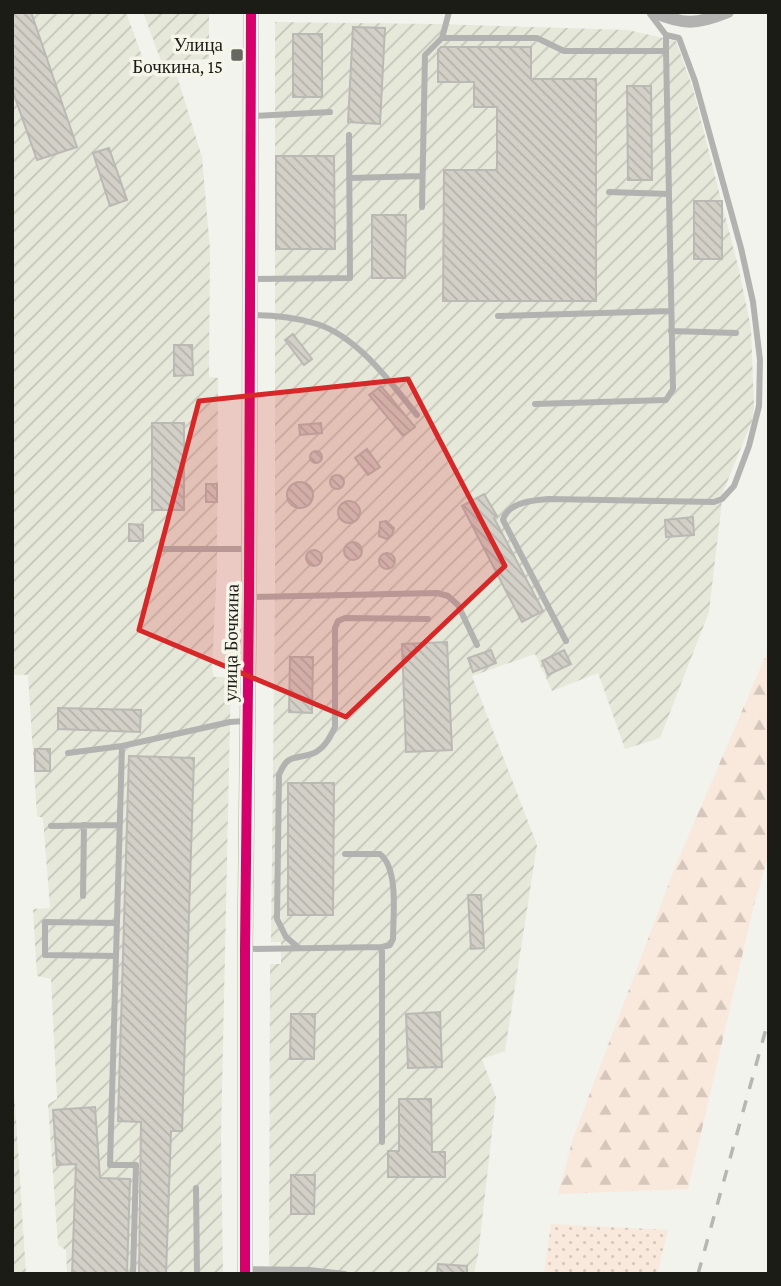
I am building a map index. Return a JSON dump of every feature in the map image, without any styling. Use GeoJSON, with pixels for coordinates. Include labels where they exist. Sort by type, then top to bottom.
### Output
{"type":"FeatureCollection","features":[{"type":"Feature","properties":{"kind":"street","name":"улица Бочкина"},"geometry":{"type":"LineString","coordinates":[[245,1271],[251,12]]}},
{"type":"Feature","properties":{"kind":"street"},"geometry":{"type":"LineString","coordinates":[[650,12],[684,23],[703,21],[727,12]]}},
{"type":"Feature","properties":{"kind":"lane"},"geometry":{"type":"LineString","coordinates":[[422,207],[425,55],[442,38],[449,12]]}},
{"type":"Feature","properties":{"kind":"lane"},"geometry":{"type":"LineString","coordinates":[[535,404],[666,400],[673,389],[666,35],[650,12]]}},
{"type":"Feature","properties":{"kind":"lane"},"geometry":{"type":"LineString","coordinates":[[566,641],[503,520],[508,510],[530,500],[549,499],[676,500],[703,503],[722,499],[734,486],[750,446],[759,406],[760,360],[753,302],[741,247],[695,81],[679,38],[666,35]]}},
{"type":"Feature","properties":{"kind":"lane"},"geometry":{"type":"LineString","coordinates":[[442,38],[537,38],[564,51],[666,51]]}},
{"type":"Feature","properties":{"kind":"lane"},"geometry":{"type":"LineString","coordinates":[[250,116],[330,112]]}},
{"type":"Feature","properties":{"kind":"lane"},"geometry":{"type":"LineString","coordinates":[[250,279],[350,278],[349,135]]}},
{"type":"Feature","properties":{"kind":"lane"},"geometry":{"type":"LineString","coordinates":[[350,177],[422,176]]}},
{"type":"Feature","properties":{"kind":"lane"},"geometry":{"type":"LineString","coordinates":[[609,192],[669,194]]}},
{"type":"Feature","properties":{"kind":"lane"},"geometry":{"type":"LineString","coordinates":[[498,316],[671,312]]}},
{"type":"Feature","properties":{"kind":"lane"},"geometry":{"type":"LineString","coordinates":[[250,314],[297,318],[331,330],[378,366],[418,415]]}},
{"type":"Feature","properties":{"kind":"lane"},"geometry":{"type":"LineString","coordinates":[[671,331],[736,333]]}},
{"type":"Feature","properties":{"kind":"lane"},"geometry":{"type":"LineString","coordinates":[[162,549],[249,549]]}},
{"type":"Feature","properties":{"kind":"lane"},"geometry":{"type":"LineString","coordinates":[[249,597],[437,593],[449,596],[458,606],[477,645]]}},
{"type":"Feature","properties":{"kind":"lane"},"geometry":{"type":"LineString","coordinates":[[299,948],[286,937],[277,919],[279,775],[283,764],[291,758],[315,752],[322,747],[335,727],[335,628],[338,621],[345,618],[428,619]]}},
{"type":"Feature","properties":{"kind":"lane"},"geometry":{"type":"LineString","coordinates":[[68,753],[122,746],[230,722],[247,721]]}},
{"type":"Feature","properties":{"kind":"lane"},"geometry":{"type":"LineString","coordinates":[[122,746],[110,1165],[136,1165],[133,1274]]}},
{"type":"Feature","properties":{"kind":"lane"},"geometry":{"type":"LineString","coordinates":[[51,825],[119,825]]}},
{"type":"Feature","properties":{"kind":"lane"},"geometry":{"type":"LineString","coordinates":[[83,895],[84,825]]}},
{"type":"Feature","properties":{"kind":"lane"},"geometry":{"type":"LineString","coordinates":[[245,949],[390,945],[393,939],[389,863],[380,854],[345,854]]}},
{"type":"Feature","properties":{"kind":"lane"},"geometry":{"type":"LineString","coordinates":[[116,956],[45,955],[45,922],[117,923]]}},
{"type":"Feature","properties":{"kind":"lane"},"geometry":{"type":"LineString","coordinates":[[382,947],[382,1142]]}},
{"type":"Feature","properties":{"kind":"lane"},"geometry":{"type":"LineString","coordinates":[[196,1188],[197,1274]]}},
{"type":"Feature","properties":{"kind":"lane"},"geometry":{"type":"LineString","coordinates":[[245,1271],[345,1274]]}},
{"type":"Feature","properties":{"kind":"highlighted area"},"geometry":{"type":"Polygon","coordinates":[[[408,379],[505,566],[346,717],[139,630],[199,401],[408,379]]]}},
{"type":"Feature","properties":{"kind":"shaded area"},"geometry":{"type":"Polygon","coordinates":[[[12,12],[126,12],[147,70],[173,63],[202,157],[210,249],[209,377],[218,378],[217,567],[212,668],[214,677],[231,677],[221,1137],[223,1274],[67,1274],[66,1250],[58,1245],[48,1104],[57,1099],[51,979],[37,976],[33,909],[50,908],[43,818],[37,816],[28,675],[12,675],[12,12]]]}},
{"type":"Feature","properties":{"kind":"shaded area"},"geometry":{"type":"Polygon","coordinates":[[[143,12],[209,12],[209,59],[161,61],[143,12]]]}},
{"type":"Feature","properties":{"kind":"shaded area"},"geometry":{"type":"Polygon","coordinates":[[[275,22],[628,30],[676,41],[693,89],[751,328],[754,407],[752,421],[723,492],[709,612],[660,738],[625,749],[598,673],[552,691],[535,654],[472,676],[537,845],[505,1051],[482,1059],[496,1097],[474,1274],[269,1274],[270,964],[281,964],[281,942],[271,942],[275,597],[275,22]]]}},
{"type":"Feature","properties":{"kind":"shaded area"},"geometry":{"type":"Polygon","coordinates":[[[12,1057],[26,1274],[12,1274],[12,1057]]]}},
{"type":"Feature","properties":{"kind":"green space"},"geometry":{"type":"Polygon","coordinates":[[[769,648],[769,853],[753,909],[688,1189],[558,1194],[573,1138],[675,867],[769,648]]]}},
{"type":"Feature","properties":{"kind":"green space"},"geometry":{"type":"Polygon","coordinates":[[[551,1224],[668,1230],[657,1274],[544,1274],[551,1224]]]}},
{"type":"Feature","properties":{"kind":"building"},"geometry":{"type":"Polygon","coordinates":[[[12,12],[31,12],[77,147],[37,160],[12,89],[12,12]]]}},
{"type":"Feature","properties":{"kind":"building"},"geometry":{"type":"Polygon","coordinates":[[[353,27],[385,28],[380,124],[348,122],[353,27]]]}},
{"type":"Feature","properties":{"kind":"building"},"geometry":{"type":"Polygon","coordinates":[[[293,34],[322,34],[322,97],[293,97],[293,34]]]}},
{"type":"Feature","properties":{"kind":"building"},"geometry":{"type":"Polygon","coordinates":[[[441,47],[531,47],[531,79],[596,79],[596,301],[443,301],[444,170],[497,170],[497,107],[474,107],[474,82],[438,82],[438,50],[441,47]]]}},
{"type":"Feature","properties":{"kind":"building"},"geometry":{"type":"Polygon","coordinates":[[[627,86],[651,86],[652,180],[628,180],[627,86]]]}},
{"type":"Feature","properties":{"kind":"building"},"geometry":{"type":"Polygon","coordinates":[[[109,148],[127,200],[110,206],[93,153],[109,148]]]}},
{"type":"Feature","properties":{"kind":"building"},"geometry":{"type":"Polygon","coordinates":[[[276,156],[334,156],[335,249],[276,249],[276,156]]]}},
{"type":"Feature","properties":{"kind":"building"},"geometry":{"type":"Polygon","coordinates":[[[694,201],[722,201],[722,259],[694,259],[694,201]]]}},
{"type":"Feature","properties":{"kind":"building"},"geometry":{"type":"Polygon","coordinates":[[[372,215],[406,215],[405,278],[372,278],[372,215]]]}},
{"type":"Feature","properties":{"kind":"building"},"geometry":{"type":"Polygon","coordinates":[[[293,334],[312,359],[304,365],[285,340],[293,334]]]}},
{"type":"Feature","properties":{"kind":"building"},"geometry":{"type":"Polygon","coordinates":[[[174,345],[192,345],[193,375],[174,376],[174,345]]]}},
{"type":"Feature","properties":{"kind":"building"},"geometry":{"type":"Polygon","coordinates":[[[381,386],[415,427],[403,436],[369,395],[381,386]]]}},
{"type":"Feature","properties":{"kind":"building"},"geometry":{"type":"Polygon","coordinates":[[[152,423],[184,423],[184,510],[152,510],[152,423]]]}},
{"type":"Feature","properties":{"kind":"building"},"geometry":{"type":"Polygon","coordinates":[[[321,423],[322,433],[300,435],[299,425],[321,423]]]}},
{"type":"Feature","properties":{"kind":"building"},"geometry":{"type":"Polygon","coordinates":[[[367,449],[380,467],[368,475],[355,458],[367,449]]]}},
{"type":"Feature","properties":{"kind":"building"},"geometry":{"type":"Polygon","coordinates":[[[316,451],[322,457],[316,463],[310,457],[316,451]]]}},
{"type":"Feature","properties":{"kind":"building"},"geometry":{"type":"Polygon","coordinates":[[[334,475],[340,475],[344,482],[340,489],[334,489],[330,485],[330,479],[334,475]]]}},
{"type":"Feature","properties":{"kind":"building"},"geometry":{"type":"Polygon","coordinates":[[[300,482],[310,485],[313,495],[310,505],[300,508],[290,505],[287,495],[290,485],[300,482]]]}},
{"type":"Feature","properties":{"kind":"building"},"geometry":{"type":"Polygon","coordinates":[[[206,484],[217,484],[217,502],[206,502],[206,484]]]}},
{"type":"Feature","properties":{"kind":"building"},"geometry":{"type":"Polygon","coordinates":[[[484,494],[543,611],[522,622],[462,506],[484,494]]]}},
{"type":"Feature","properties":{"kind":"building"},"geometry":{"type":"Polygon","coordinates":[[[349,501],[357,504],[360,512],[357,520],[349,523],[341,520],[338,512],[341,504],[349,501]]]}},
{"type":"Feature","properties":{"kind":"building"},"geometry":{"type":"Polygon","coordinates":[[[693,517],[694,535],[666,537],[665,520],[693,517]]]}},
{"type":"Feature","properties":{"kind":"building"},"geometry":{"type":"Polygon","coordinates":[[[386,521],[394,528],[387,539],[379,536],[380,522],[386,521]]]}},
{"type":"Feature","properties":{"kind":"building"},"geometry":{"type":"Polygon","coordinates":[[[129,524],[143,525],[143,541],[129,541],[129,524]]]}},
{"type":"Feature","properties":{"kind":"building"},"geometry":{"type":"Polygon","coordinates":[[[353,542],[359,545],[362,551],[359,557],[353,560],[347,557],[344,551],[347,545],[353,542]]]}},
{"type":"Feature","properties":{"kind":"building"},"geometry":{"type":"Polygon","coordinates":[[[314,550],[320,552],[320,564],[314,566],[308,564],[306,558],[308,552],[314,550]]]}},
{"type":"Feature","properties":{"kind":"building"},"geometry":{"type":"Polygon","coordinates":[[[384,553],[390,553],[395,561],[393,567],[384,569],[379,564],[379,558],[384,553]]]}},
{"type":"Feature","properties":{"kind":"building"},"geometry":{"type":"Polygon","coordinates":[[[447,642],[452,750],[406,752],[402,644],[447,642]]]}},
{"type":"Feature","properties":{"kind":"building"},"geometry":{"type":"Polygon","coordinates":[[[491,650],[496,663],[473,672],[468,658],[491,650]]]}},
{"type":"Feature","properties":{"kind":"building"},"geometry":{"type":"Polygon","coordinates":[[[564,650],[571,664],[548,675],[542,661],[564,650]]]}},
{"type":"Feature","properties":{"kind":"building"},"geometry":{"type":"Polygon","coordinates":[[[290,657],[313,657],[312,713],[289,712],[290,657]]]}},
{"type":"Feature","properties":{"kind":"building"},"geometry":{"type":"Polygon","coordinates":[[[58,708],[141,710],[140,732],[58,729],[58,708]]]}},
{"type":"Feature","properties":{"kind":"building"},"geometry":{"type":"Polygon","coordinates":[[[35,749],[50,749],[50,771],[35,771],[35,749]]]}},
{"type":"Feature","properties":{"kind":"building"},"geometry":{"type":"Polygon","coordinates":[[[129,756],[194,758],[182,1131],[171,1131],[166,1274],[139,1274],[141,1122],[118,1121],[129,756]]]}},
{"type":"Feature","properties":{"kind":"building"},"geometry":{"type":"Polygon","coordinates":[[[288,783],[334,783],[333,915],[288,915],[288,783]]]}},
{"type":"Feature","properties":{"kind":"building"},"geometry":{"type":"Polygon","coordinates":[[[468,895],[481,895],[484,948],[471,949],[468,895]]]}},
{"type":"Feature","properties":{"kind":"building"},"geometry":{"type":"Polygon","coordinates":[[[440,1012],[442,1067],[408,1068],[406,1014],[440,1012]]]}},
{"type":"Feature","properties":{"kind":"building"},"geometry":{"type":"Polygon","coordinates":[[[291,1014],[315,1014],[314,1059],[290,1059],[291,1014]]]}},
{"type":"Feature","properties":{"kind":"building"},"geometry":{"type":"Polygon","coordinates":[[[399,1099],[431,1099],[432,1152],[445,1152],[445,1177],[388,1177],[388,1151],[399,1151],[399,1099]]]}},
{"type":"Feature","properties":{"kind":"building"},"geometry":{"type":"Polygon","coordinates":[[[95,1107],[100,1178],[130,1179],[127,1274],[72,1274],[76,1164],[57,1165],[53,1110],[95,1107]]]}},
{"type":"Feature","properties":{"kind":"building"},"geometry":{"type":"Polygon","coordinates":[[[291,1175],[315,1175],[314,1214],[291,1214],[291,1175]]]}},
{"type":"Feature","properties":{"kind":"building"},"geometry":{"type":"Polygon","coordinates":[[[438,1264],[467,1266],[467,1274],[437,1274],[438,1264]]]}},
{"type":"Feature","properties":{"kind":"railway"},"geometry":{"type":"LineString","coordinates":[[698,1274],[769,1018]]}},
{"type":"Feature","properties":{"kind":"cycle path"},"geometry":{"type":"LineString","coordinates":[[245,1274],[251,12]]}},
{"type":"Feature","properties":{"kind":"place","name":"Улица Бочкина, 15"},"geometry":{"type":"Point","coordinates":[237,55]}}]}
